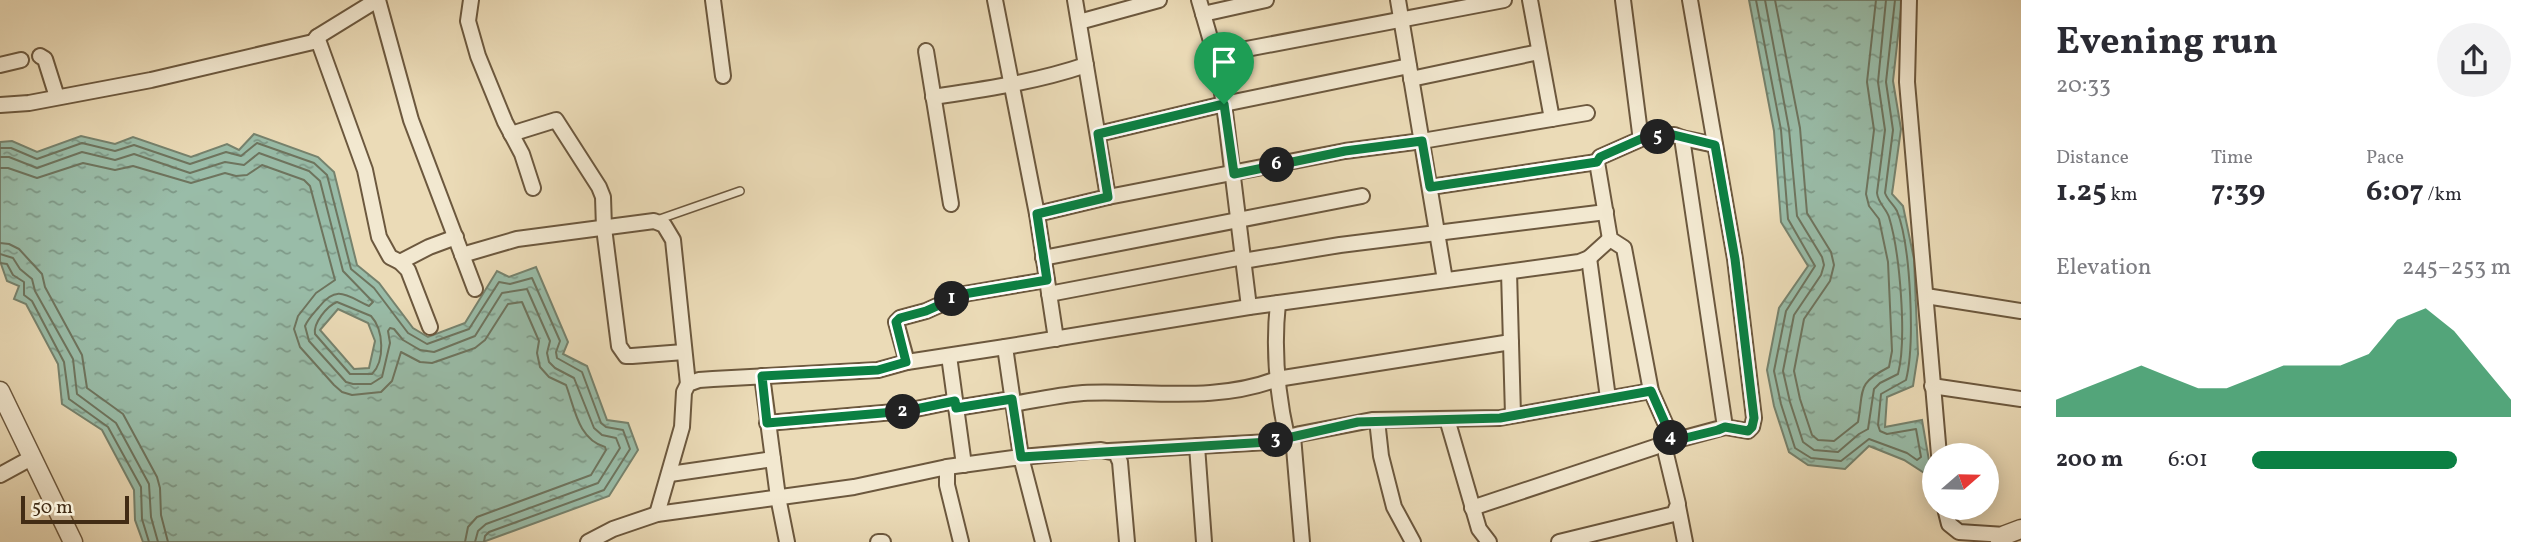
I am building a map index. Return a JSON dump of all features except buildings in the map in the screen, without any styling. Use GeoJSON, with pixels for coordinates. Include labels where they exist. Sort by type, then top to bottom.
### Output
{"type":"FeatureCollection","features":[{"type":"Feature","properties":{"kind":"street"},"geometry":{"type":"LineString","coordinates":[[0,105],[29,103],[151,80],[313,42],[378,0],[411,120],[475,289]]}},
{"type":"Feature","properties":{"kind":"street"},"geometry":{"type":"LineString","coordinates":[[471,0],[468,21],[478,56],[522,154],[533,188]]}},
{"type":"Feature","properties":{"kind":"street"},"geometry":{"type":"LineString","coordinates":[[713,0],[723,76]]}},
{"type":"Feature","properties":{"kind":"street"},"geometry":{"type":"LineString","coordinates":[[995,0],[1037,214],[1056,339]]}},
{"type":"Feature","properties":{"kind":"street"},"geometry":{"type":"LineString","coordinates":[[1075,0],[1108,197]]}},
{"type":"Feature","properties":{"kind":"street"},"geometry":{"type":"LineString","coordinates":[[1079,22],[1159,0]]}},
{"type":"Feature","properties":{"kind":"street"},"geometry":{"type":"LineString","coordinates":[[1249,307],[1224,104],[1201,7],[1266,0]]}},
{"type":"Feature","properties":{"kind":"street"},"geometry":{"type":"LineString","coordinates":[[1398,0],[1445,280]]}},
{"type":"Feature","properties":{"kind":"street"},"geometry":{"type":"LineString","coordinates":[[1214,54],[1504,0]]}},
{"type":"Feature","properties":{"kind":"street"},"geometry":{"type":"LineString","coordinates":[[1530,0],[1552,119]]}},
{"type":"Feature","properties":{"kind":"street"},"geometry":{"type":"LineString","coordinates":[[1623,0],[1640,133],[1643,138]]}},
{"type":"Feature","properties":{"kind":"street"},"geometry":{"type":"LineString","coordinates":[[1472,508],[1673,441],[1725,427],[1748,431],[1752,427],[1754,418],[1735,259],[1690,0]]}},
{"type":"Feature","properties":{"kind":"street"},"geometry":{"type":"LineString","coordinates":[[1909,0],[1907,82],[1938,443]]}},
{"type":"Feature","properties":{"kind":"street"},"geometry":{"type":"LineString","coordinates":[[317,37],[365,170],[379,237],[390,257],[408,270],[430,327]]}},
{"type":"Feature","properties":{"kind":"street"},"geometry":{"type":"LineString","coordinates":[[926,51],[951,204]]}},
{"type":"Feature","properties":{"kind":"street"},"geometry":{"type":"LineString","coordinates":[[1098,134],[1224,104],[1539,52]]}},
{"type":"Feature","properties":{"kind":"street"},"geometry":{"type":"LineString","coordinates":[[40,56],[48,64],[57,97]]}},
{"type":"Feature","properties":{"kind":"street"},"geometry":{"type":"LineString","coordinates":[[0,65],[21,61]]}},
{"type":"Feature","properties":{"kind":"street"},"geometry":{"type":"LineString","coordinates":[[933,97],[1013,85],[1086,65]]}},
{"type":"Feature","properties":{"kind":"street"},"geometry":{"type":"LineString","coordinates":[[1037,214],[1108,197],[1345,151],[1587,113]]}},
{"type":"Feature","properties":{"kind":"street"},"geometry":{"type":"LineString","coordinates":[[512,134],[554,119],[598,187],[605,207],[604,228],[619,346],[622,351],[632,356],[684,352]]}},
{"type":"Feature","properties":{"kind":"street"},"geometry":{"type":"LineString","coordinates":[[1673,441],[1651,391],[1624,248],[1610,239],[1597,162],[1600,157],[1643,138],[1674,135],[1715,145]]}},
{"type":"Feature","properties":{"kind":"street"},"geometry":{"type":"LineString","coordinates":[[1682,138],[1725,427]]}},
{"type":"Feature","properties":{"kind":"street"},"geometry":{"type":"LineString","coordinates":[[1430,187],[1597,162]]}},
{"type":"Feature","properties":{"kind":"street"},"geometry":{"type":"LineString","coordinates":[[1043,258],[1362,196]]}},
{"type":"Feature","properties":{"kind":"street"},"geometry":{"type":"LineString","coordinates":[[906,362],[896,322],[900,318],[926,311],[964,294],[1048,287],[1340,245],[1606,212]]}},
{"type":"Feature","properties":{"kind":"street"},"geometry":{"type":"LineString","coordinates":[[462,255],[517,239],[653,221],[664,225],[673,240],[688,384],[684,392],[682,427],[657,514]]}},
{"type":"Feature","properties":{"kind":"street"},"geometry":{"type":"LineString","coordinates":[[400,262],[457,237]]}},
{"type":"Feature","properties":{"kind":"street"},"geometry":{"type":"LineString","coordinates":[[688,384],[699,380],[878,370],[906,362],[1249,307],[1579,262],[1610,239]]}},
{"type":"Feature","properties":{"kind":"street"},"geometry":{"type":"LineString","coordinates":[[1589,257],[1608,398]]}},
{"type":"Feature","properties":{"kind":"street"},"geometry":{"type":"LineString","coordinates":[[1509,272],[1513,415]]}},
{"type":"Feature","properties":{"kind":"street"},"geometry":{"type":"LineString","coordinates":[[1926,296],[2021,311]]}},
{"type":"Feature","properties":{"kind":"street"},"geometry":{"type":"LineString","coordinates":[[1278,303],[1275,328],[1278,395],[1290,436],[1302,542]]}},
{"type":"Feature","properties":{"kind":"street"},"geometry":{"type":"LineString","coordinates":[[767,423],[1083,393],[1225,393],[1242,391],[1277,379],[1511,342]]}},
{"type":"Feature","properties":{"kind":"street"},"geometry":{"type":"LineString","coordinates":[[1005,347],[1021,457],[1043,542]]}},
{"type":"Feature","properties":{"kind":"street"},"geometry":{"type":"LineString","coordinates":[[949,356],[964,465]]}},
{"type":"Feature","properties":{"kind":"street"},"geometry":{"type":"LineString","coordinates":[[762,376],[772,459],[787,542]]}},
{"type":"Feature","properties":{"kind":"street"},"geometry":{"type":"LineString","coordinates":[[1932,386],[2021,399]]}},
{"type":"Feature","properties":{"kind":"street"},"geometry":{"type":"LineString","coordinates":[[0,391],[74,542]]}},
{"type":"Feature","properties":{"kind":"street"},"geometry":{"type":"LineString","coordinates":[[589,542],[613,529],[657,514],[854,487],[947,467],[1021,457],[1269,442],[1358,422],[1513,415],[1651,391]]}},
{"type":"Feature","properties":{"kind":"street"},"geometry":{"type":"LineString","coordinates":[[1447,419],[1479,529],[1489,542]]}},
{"type":"Feature","properties":{"kind":"street"},"geometry":{"type":"LineString","coordinates":[[1377,420],[1381,456],[1394,508],[1413,542]]}},
{"type":"Feature","properties":{"kind":"street"},"geometry":{"type":"LineString","coordinates":[[1673,441],[1667,448],[1667,454],[1685,542]]}},
{"type":"Feature","properties":{"kind":"street"},"geometry":{"type":"LineString","coordinates":[[1197,446],[1204,542]]}},
{"type":"Feature","properties":{"kind":"street"},"geometry":{"type":"LineString","coordinates":[[1109,451],[1116,453],[1120,462],[1127,542]]}},
{"type":"Feature","properties":{"kind":"street"},"geometry":{"type":"LineString","coordinates":[[0,475],[33,457]]}},
{"type":"Feature","properties":{"kind":"street"},"geometry":{"type":"LineString","coordinates":[[670,474],[772,459]]}},
{"type":"Feature","properties":{"kind":"street"},"geometry":{"type":"LineString","coordinates":[[947,467],[947,485],[961,542]]}},
{"type":"Feature","properties":{"kind":"street"},"geometry":{"type":"LineString","coordinates":[[1559,542],[1671,517],[1677,511],[1678,504]]}},
{"type":"Feature","properties":{"kind":"street"},"geometry":{"type":"LineString","coordinates":[[1948,520],[1959,532],[2009,535]]}},
{"type":"Feature","properties":{"kind":"street"},"geometry":{"type":"LineString","coordinates":[[878,542],[883,542]]}},
{"type":"Feature","properties":{"kind":"lane"},"geometry":{"type":"LineString","coordinates":[[653,221],[740,191]]}},
{"type":"Feature","properties":{"kind":"water"},"geometry":{"type":"Polygon","coordinates":[[[1749,0],[1902,0],[1893,81],[1901,129],[1892,194],[1903,206],[1914,259],[1918,354],[1913,386],[1887,397],[1885,427],[1922,420],[1926,443],[1922,443],[1922,472],[1904,460],[1869,446],[1845,469],[1808,465],[1789,452],[1774,406],[1767,370],[1779,308],[1808,266],[1781,222],[1774,131],[1749,0]]]}},
{"type":"Feature","properties":{"kind":"water"},"geometry":{"type":"Polygon","coordinates":[[[254,134],[318,157],[334,172],[357,265],[379,283],[413,328],[428,337],[465,323],[497,271],[509,277],[536,267],[568,342],[563,354],[587,366],[607,420],[628,423],[638,450],[609,496],[483,542],[143,542],[135,520],[134,490],[102,430],[62,404],[58,364],[26,304],[14,299],[19,286],[7,281],[0,261],[0,142],[12,141],[37,152],[81,136],[115,144],[133,137],[191,157],[227,144],[239,150],[254,134]],[[338,309],[320,330],[354,369],[369,368],[375,341],[368,323],[338,309]]]}},
{"type":"Feature","properties":{"kind":"route"},"geometry":{"type":"LineString","coordinates":[[1224,104],[1234,174],[1345,151],[1422,141],[1430,187],[1597,162],[1600,157],[1643,138],[1674,135],[1715,145],[1735,259],[1754,418],[1752,427],[1748,431],[1725,427],[1673,441],[1651,391],[1500,418],[1377,420],[1269,442],[1101,450],[1021,457],[1012,399],[956,408],[955,401],[873,415],[803,418],[767,423],[762,376],[878,370],[906,362],[896,322],[900,318],[926,311],[964,294],[1047,280],[1037,214],[1108,197],[1098,134],[1224,104]]}}]}
